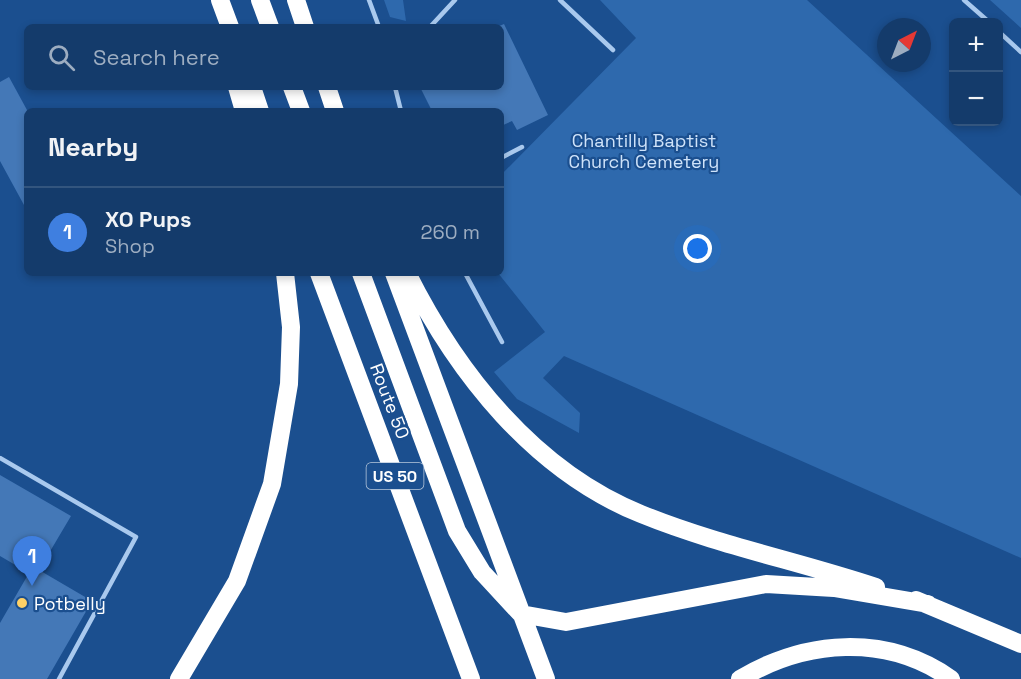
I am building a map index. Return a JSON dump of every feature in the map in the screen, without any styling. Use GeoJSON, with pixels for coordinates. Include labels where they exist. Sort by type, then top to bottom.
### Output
{"type":"FeatureCollection","features":[{"type":"Feature","properties":{"kind":"highway"},"geometry":{"type":"LineString","coordinates":[[212,0],[219,24]]}},
{"type":"Feature","properties":{"kind":"highway"},"geometry":{"type":"LineString","coordinates":[[220,0],[229,24]]}},
{"type":"Feature","properties":{"kind":"highway"},"geometry":{"type":"LineString","coordinates":[[260,0],[269,24]]}},
{"type":"Feature","properties":{"kind":"highway"},"geometry":{"type":"LineString","coordinates":[[296,0],[304,24]]}},
{"type":"Feature","properties":{"kind":"highway"},"geometry":{"type":"LineString","coordinates":[[238,90],[243,108]]}},
{"type":"Feature","properties":{"kind":"highway"},"geometry":{"type":"LineString","coordinates":[[253,90],[259,108]]}},
{"type":"Feature","properties":{"kind":"highway"},"geometry":{"type":"LineString","coordinates":[[293,90],[300,108]]}},
{"type":"Feature","properties":{"kind":"highway"},"geometry":{"type":"LineString","coordinates":[[328,90],[334,108]]}},
{"type":"Feature","properties":{"kind":"highway"},"geometry":{"type":"LineString","coordinates":[[179,679],[237,581],[272,484],[289,384],[291,327],[285,276]]}},
{"type":"Feature","properties":{"kind":"highway","name":"Route 50"},"geometry":{"type":"LineString","coordinates":[[320,276],[471,679]]}},
{"type":"Feature","properties":{"kind":"highway"},"geometry":{"type":"LineString","coordinates":[[362,276],[457,531],[482,572],[521,614],[566,622],[766,584],[834,588],[928,604]]}},
{"type":"Feature","properties":{"kind":"highway"},"geometry":{"type":"LineString","coordinates":[[395,276],[546,679]]}},
{"type":"Feature","properties":{"kind":"highway"},"geometry":{"type":"LineString","coordinates":[[409,276],[460,365],[511,423],[578,480],[633,511],[688,531],[849,578],[928,604],[1021,644]]}},
{"type":"Feature","properties":{"kind":"highway"},"geometry":{"type":"LineString","coordinates":[[740,679],[793,654],[823,648],[855,646],[897,653],[938,670],[951,679]]}},
{"type":"Feature","properties":{"kind":"lane"},"geometry":{"type":"LineString","coordinates":[[369,0],[378,24]]}},
{"type":"Feature","properties":{"kind":"lane"},"geometry":{"type":"LineString","coordinates":[[433,24],[456,0]]}},
{"type":"Feature","properties":{"kind":"lane"},"geometry":{"type":"LineString","coordinates":[[560,0],[613,50]]}},
{"type":"Feature","properties":{"kind":"lane"},"geometry":{"type":"LineString","coordinates":[[964,0],[984,18]]}},
{"type":"Feature","properties":{"kind":"lane"},"geometry":{"type":"LineString","coordinates":[[1003,35],[1021,52]]}},
{"type":"Feature","properties":{"kind":"lane"},"geometry":{"type":"LineString","coordinates":[[395,90],[399,108]]}},
{"type":"Feature","properties":{"kind":"lane"},"geometry":{"type":"LineString","coordinates":[[504,156],[522,147]]}},
{"type":"Feature","properties":{"kind":"lane"},"geometry":{"type":"LineString","coordinates":[[467,276],[502,342]]}},
{"type":"Feature","properties":{"kind":"lane"},"geometry":{"type":"LineString","coordinates":[[0,458],[136,537],[59,679]]}},
{"type":"Feature","properties":{"kind":"green space"},"geometry":{"type":"Polygon","coordinates":[[[384,0],[403,0],[406,21],[390,17],[384,0]]]}},
{"type":"Feature","properties":{"kind":"green space","name":"Chantilly Baptist Church Cemetery"},"geometry":{"type":"Polygon","coordinates":[[[600,0],[807,0],[877,64],[877,72],[886,72],[1021,196],[1021,558],[564,356],[543,378],[580,413],[579,433],[517,399],[494,372],[545,332],[500,276],[504,276],[504,172],[636,38],[600,0]]]}},
{"type":"Feature","properties":{"kind":"green space"},"geometry":{"type":"Polygon","coordinates":[[[990,0],[1021,0],[1021,28],[990,0]]]}},
{"type":"Feature","properties":{"kind":"building"},"geometry":{"type":"Polygon","coordinates":[[[504,24],[548,115],[517,130],[512,121],[504,125],[504,108],[430,108],[422,90],[504,90],[504,24]]]}},
{"type":"Feature","properties":{"kind":"building"},"geometry":{"type":"Polygon","coordinates":[[[9,77],[26,108],[24,108],[24,205],[0,161],[0,82],[9,77]]]}},
{"type":"Feature","properties":{"kind":"building"},"geometry":{"type":"Polygon","coordinates":[[[0,475],[71,516],[39,570],[92,601],[47,679],[0,679],[0,623],[29,573],[0,556],[0,475]]]}},
{"type":"Feature","properties":{"kind":"place","name":"XO Pups"},"geometry":{"type":"Point","coordinates":[32,586]}},
{"type":"Feature","properties":{"kind":"place","name":"Potbelly"},"geometry":{"type":"Point","coordinates":[22,603]}}]}
